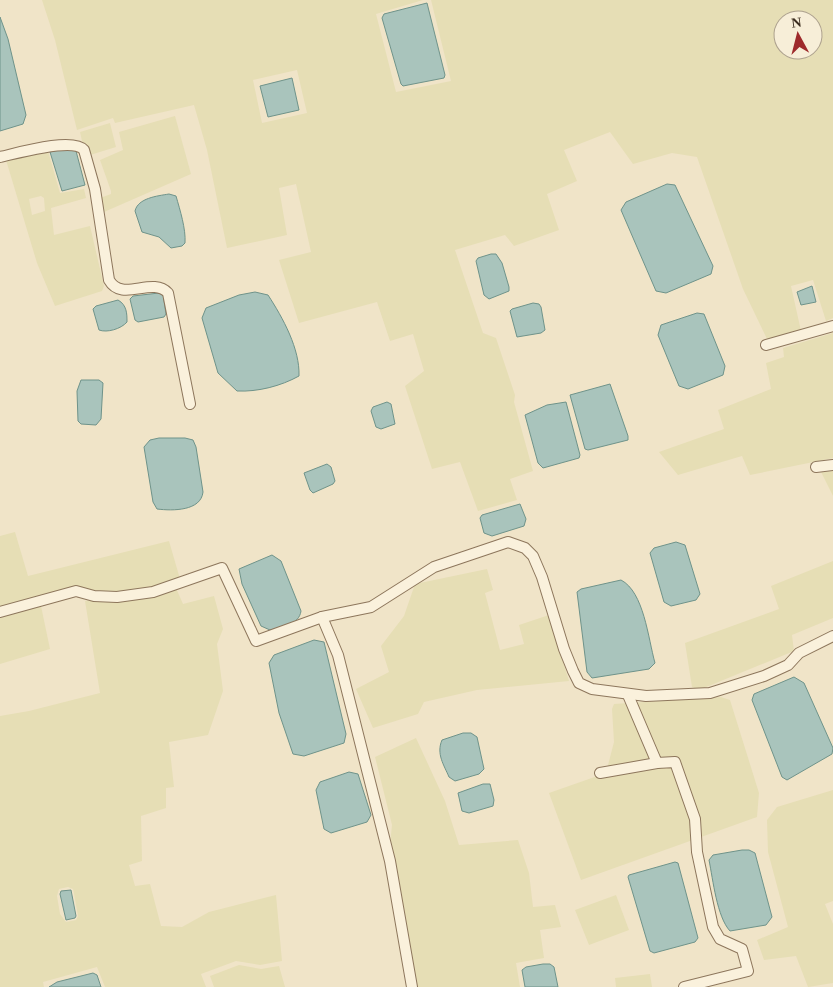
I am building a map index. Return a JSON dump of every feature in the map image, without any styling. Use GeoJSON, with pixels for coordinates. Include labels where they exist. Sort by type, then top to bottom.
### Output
{"type":"FeatureCollection","features":[{"type":"Feature","properties":{"kind":"street"},"geometry":{"type":"LineString","coordinates":[[0,157],[69,144],[81,146],[84,150],[95,189],[109,280],[112,285],[120,289],[155,286],[168,293],[190,404]]}},
{"type":"Feature","properties":{"kind":"street"},"geometry":{"type":"LineString","coordinates":[[766,346],[833,326]]}},
{"type":"Feature","properties":{"kind":"street"},"geometry":{"type":"LineString","coordinates":[[816,467],[833,465]]}},
{"type":"Feature","properties":{"kind":"street"},"geometry":{"type":"LineString","coordinates":[[0,612],[76,591],[94,596],[116,597],[153,592],[222,568],[256,641],[322,617],[371,607],[434,567],[508,542],[525,548],[532,556],[542,577],[564,649],[579,683],[592,689],[646,696],[703,694],[736,686],[788,665],[799,653],[833,636]]}},
{"type":"Feature","properties":{"kind":"street"},"geometry":{"type":"LineString","coordinates":[[322,617],[338,655],[390,861],[412,987]]}},
{"type":"Feature","properties":{"kind":"street"},"geometry":{"type":"LineString","coordinates":[[628,695],[657,763]]}},
{"type":"Feature","properties":{"kind":"street"},"geometry":{"type":"LineString","coordinates":[[600,773],[657,763],[674,762],[695,819],[697,852],[713,927],[720,939],[742,948],[748,971],[684,987]]}},
{"type":"Feature","properties":{"kind":"shaded area"},"geometry":{"type":"Polygon","coordinates":[[[42,0],[423,0],[376,14],[396,92],[451,81],[431,0],[833,0],[833,318],[826,321],[813,280],[791,286],[801,331],[767,339],[743,289],[697,157],[672,153],[633,164],[610,132],[564,150],[577,181],[547,194],[559,230],[514,246],[505,235],[455,250],[483,333],[496,338],[515,395],[514,402],[533,471],[510,479],[517,500],[478,511],[460,462],[432,469],[405,386],[424,371],[413,334],[390,341],[377,302],[299,323],[279,260],[311,252],[296,184],[279,188],[287,235],[227,248],[207,150],[194,105],[115,123],[113,118],[77,130],[55,40],[42,0]],[[297,70],[253,80],[262,123],[307,113],[297,70]]]}},
{"type":"Feature","properties":{"kind":"shaded area"},"geometry":{"type":"Polygon","coordinates":[[[175,116],[191,174],[104,212],[100,198],[111,194],[111,191],[100,160],[123,150],[119,132],[175,116]]]}},
{"type":"Feature","properties":{"kind":"shaded area"},"geometry":{"type":"Polygon","coordinates":[[[110,123],[116,147],[90,155],[82,141],[80,132],[110,123]]]}},
{"type":"Feature","properties":{"kind":"shaded area"},"geometry":{"type":"Polygon","coordinates":[[[48,151],[60,193],[84,189],[86,198],[51,208],[54,235],[90,226],[104,286],[102,291],[55,306],[37,263],[6,160],[48,151]],[[41,196],[29,199],[32,215],[45,211],[44,198],[41,196]]]}},
{"type":"Feature","properties":{"kind":"shaded area"},"geometry":{"type":"Polygon","coordinates":[[[833,333],[833,458],[750,475],[742,456],[678,475],[659,452],[724,429],[718,410],[771,389],[766,363],[784,357],[783,348],[833,333]]]}},
{"type":"Feature","properties":{"kind":"shaded area"},"geometry":{"type":"Polygon","coordinates":[[[833,471],[833,496],[821,472],[833,471]]]}},
{"type":"Feature","properties":{"kind":"shaded area"},"geometry":{"type":"Polygon","coordinates":[[[15,532],[28,576],[169,541],[180,579],[137,592],[95,593],[79,587],[0,610],[0,536],[15,532]]]}},
{"type":"Feature","properties":{"kind":"shaded area"},"geometry":{"type":"Polygon","coordinates":[[[833,561],[833,618],[792,635],[794,651],[699,690],[692,687],[685,643],[779,609],[771,586],[833,561]]]}},
{"type":"Feature","properties":{"kind":"shaded area"},"geometry":{"type":"Polygon","coordinates":[[[487,569],[493,590],[485,593],[500,650],[524,644],[519,625],[549,615],[569,681],[477,690],[424,702],[418,714],[373,728],[356,689],[389,672],[381,646],[404,616],[415,584],[487,569]]]}},
{"type":"Feature","properties":{"kind":"shaded area"},"geometry":{"type":"Polygon","coordinates":[[[176,588],[183,604],[214,596],[223,629],[217,644],[223,691],[208,735],[169,742],[174,787],[166,788],[166,808],[141,816],[142,861],[129,865],[135,886],[150,884],[161,926],[182,927],[209,912],[276,895],[282,961],[260,965],[236,961],[201,974],[206,987],[105,987],[97,967],[43,982],[44,987],[0,987],[0,716],[29,711],[100,693],[85,601],[176,588]],[[68,887],[59,889],[57,896],[60,914],[66,922],[76,920],[78,916],[73,889],[68,887]]]}},
{"type":"Feature","properties":{"kind":"shaded area"},"geometry":{"type":"Polygon","coordinates":[[[41,606],[50,649],[0,664],[0,618],[41,606]]]}},
{"type":"Feature","properties":{"kind":"shaded area"},"geometry":{"type":"Polygon","coordinates":[[[721,697],[730,700],[759,793],[757,817],[581,880],[549,793],[606,773],[614,742],[612,709],[614,704],[721,697]]]}},
{"type":"Feature","properties":{"kind":"shaded area"},"geometry":{"type":"Polygon","coordinates":[[[416,738],[445,801],[459,845],[518,840],[529,873],[533,907],[555,905],[561,927],[540,930],[544,958],[516,963],[520,987],[417,987],[399,880],[390,844],[392,825],[375,757],[416,738]]]}},
{"type":"Feature","properties":{"kind":"shaded area"},"geometry":{"type":"Polygon","coordinates":[[[833,790],[833,901],[825,904],[833,924],[833,983],[808,987],[796,956],[764,960],[757,940],[788,927],[768,852],[767,820],[777,807],[833,790]]]}},
{"type":"Feature","properties":{"kind":"shaded area"},"geometry":{"type":"Polygon","coordinates":[[[616,895],[629,930],[589,945],[575,910],[616,895]]]}},
{"type":"Feature","properties":{"kind":"shaded area"},"geometry":{"type":"Polygon","coordinates":[[[239,965],[261,969],[279,966],[285,987],[214,987],[210,976],[239,965]]]}},
{"type":"Feature","properties":{"kind":"shaded area"},"geometry":{"type":"Polygon","coordinates":[[[650,974],[652,987],[616,987],[615,978],[650,974]]]}},
{"type":"Feature","properties":{"kind":"water"},"geometry":{"type":"Polygon","coordinates":[[[427,3],[445,75],[444,78],[403,86],[382,18],[384,14],[427,3]]]}},
{"type":"Feature","properties":{"kind":"water"},"geometry":{"type":"Polygon","coordinates":[[[0,17],[8,39],[26,115],[23,124],[0,131],[0,17]]]}},
{"type":"Feature","properties":{"kind":"water"},"geometry":{"type":"Polygon","coordinates":[[[292,78],[299,110],[268,117],[260,86],[292,78]]]}},
{"type":"Feature","properties":{"kind":"water"},"geometry":{"type":"Polygon","coordinates":[[[66,148],[76,151],[85,185],[62,191],[50,152],[66,148]]]}},
{"type":"Feature","properties":{"kind":"water"},"geometry":{"type":"Polygon","coordinates":[[[667,184],[675,185],[713,266],[711,274],[666,293],[656,291],[621,210],[626,202],[667,184]]]}},
{"type":"Feature","properties":{"kind":"water"},"geometry":{"type":"Polygon","coordinates":[[[169,194],[176,196],[185,232],[185,243],[182,246],[171,248],[159,237],[142,232],[135,211],[144,200],[169,194]]]}},
{"type":"Feature","properties":{"kind":"water"},"geometry":{"type":"Polygon","coordinates":[[[496,254],[502,263],[509,291],[489,299],[484,295],[476,261],[478,258],[496,254]]]}},
{"type":"Feature","properties":{"kind":"water"},"geometry":{"type":"Polygon","coordinates":[[[812,286],[816,302],[801,305],[797,292],[812,286]]]}},
{"type":"Feature","properties":{"kind":"water"},"geometry":{"type":"Polygon","coordinates":[[[255,292],[268,295],[285,324],[297,355],[299,376],[269,388],[237,391],[218,373],[202,318],[206,308],[239,295],[255,292]]]}},
{"type":"Feature","properties":{"kind":"water"},"geometry":{"type":"Polygon","coordinates":[[[163,294],[166,314],[164,317],[138,322],[135,320],[130,299],[133,296],[163,294]]]}},
{"type":"Feature","properties":{"kind":"water"},"geometry":{"type":"Polygon","coordinates":[[[118,300],[125,307],[127,322],[114,330],[99,330],[93,309],[96,306],[118,300]]]}},
{"type":"Feature","properties":{"kind":"water"},"geometry":{"type":"Polygon","coordinates":[[[533,303],[539,304],[541,307],[545,330],[541,333],[517,337],[510,311],[533,303]]]}},
{"type":"Feature","properties":{"kind":"water"},"geometry":{"type":"Polygon","coordinates":[[[697,313],[704,314],[725,366],[723,375],[688,389],[679,386],[658,335],[661,325],[697,313]]]}},
{"type":"Feature","properties":{"kind":"water"},"geometry":{"type":"Polygon","coordinates":[[[81,380],[99,380],[103,383],[101,419],[96,425],[81,424],[78,421],[77,391],[81,380]]]}},
{"type":"Feature","properties":{"kind":"water"},"geometry":{"type":"Polygon","coordinates":[[[610,384],[628,440],[588,450],[585,449],[570,395],[610,384]]]}},
{"type":"Feature","properties":{"kind":"water"},"geometry":{"type":"Polygon","coordinates":[[[387,402],[391,404],[395,424],[381,429],[376,427],[371,411],[373,407],[387,402]]]}},
{"type":"Feature","properties":{"kind":"water"},"geometry":{"type":"Polygon","coordinates":[[[566,402],[580,455],[579,458],[543,468],[538,463],[525,415],[547,405],[566,402]]]}},
{"type":"Feature","properties":{"kind":"water"},"geometry":{"type":"Polygon","coordinates":[[[185,438],[193,440],[196,447],[203,492],[201,498],[192,506],[178,510],[157,509],[153,502],[144,447],[150,440],[185,438]]]}},
{"type":"Feature","properties":{"kind":"water"},"geometry":{"type":"Polygon","coordinates":[[[327,464],[331,467],[335,481],[333,484],[313,493],[310,490],[304,473],[327,464]]]}},
{"type":"Feature","properties":{"kind":"water"},"geometry":{"type":"Polygon","coordinates":[[[520,504],[526,519],[524,526],[492,536],[484,533],[480,518],[482,515],[520,504]]]}},
{"type":"Feature","properties":{"kind":"water"},"geometry":{"type":"Polygon","coordinates":[[[676,542],[685,545],[700,594],[696,600],[671,606],[664,602],[650,553],[654,548],[676,542]]]}},
{"type":"Feature","properties":{"kind":"water"},"geometry":{"type":"Polygon","coordinates":[[[272,555],[281,561],[301,611],[300,616],[293,622],[270,630],[261,626],[242,584],[239,569],[272,555]]]}},
{"type":"Feature","properties":{"kind":"water"},"geometry":{"type":"Polygon","coordinates":[[[621,580],[629,586],[640,605],[655,663],[649,669],[592,678],[587,672],[577,592],[581,589],[621,580]]]}},
{"type":"Feature","properties":{"kind":"water"},"geometry":{"type":"Polygon","coordinates":[[[314,640],[324,642],[346,734],[344,743],[304,756],[293,754],[279,713],[269,663],[274,655],[314,640]]]}},
{"type":"Feature","properties":{"kind":"water"},"geometry":{"type":"Polygon","coordinates":[[[794,677],[804,683],[833,748],[832,754],[787,780],[782,777],[752,700],[754,694],[794,677]]]}},
{"type":"Feature","properties":{"kind":"water"},"geometry":{"type":"Polygon","coordinates":[[[463,733],[471,733],[477,737],[484,769],[479,774],[455,781],[449,777],[443,764],[440,755],[440,745],[442,740],[463,733]]]}},
{"type":"Feature","properties":{"kind":"water"},"geometry":{"type":"Polygon","coordinates":[[[349,772],[358,774],[371,815],[367,822],[331,833],[324,829],[316,790],[320,782],[349,772]]]}},
{"type":"Feature","properties":{"kind":"water"},"geometry":{"type":"Polygon","coordinates":[[[483,784],[490,784],[494,800],[493,806],[469,813],[462,811],[458,793],[483,784]]]}},
{"type":"Feature","properties":{"kind":"water"},"geometry":{"type":"Polygon","coordinates":[[[749,850],[755,853],[772,917],[766,925],[730,931],[719,908],[709,860],[713,855],[749,850]]]}},
{"type":"Feature","properties":{"kind":"water"},"geometry":{"type":"Polygon","coordinates":[[[675,862],[678,863],[698,938],[695,942],[654,953],[650,951],[628,877],[629,875],[675,862]]]}},
{"type":"Feature","properties":{"kind":"water"},"geometry":{"type":"Polygon","coordinates":[[[71,890],[76,916],[66,920],[60,894],[61,891],[71,890]]]}},
{"type":"Feature","properties":{"kind":"water"},"geometry":{"type":"Polygon","coordinates":[[[550,964],[554,967],[558,987],[525,987],[522,970],[526,967],[550,964]]]}},
{"type":"Feature","properties":{"kind":"water"},"geometry":{"type":"Polygon","coordinates":[[[93,973],[97,975],[101,987],[49,987],[57,982],[93,973]]]}}]}
